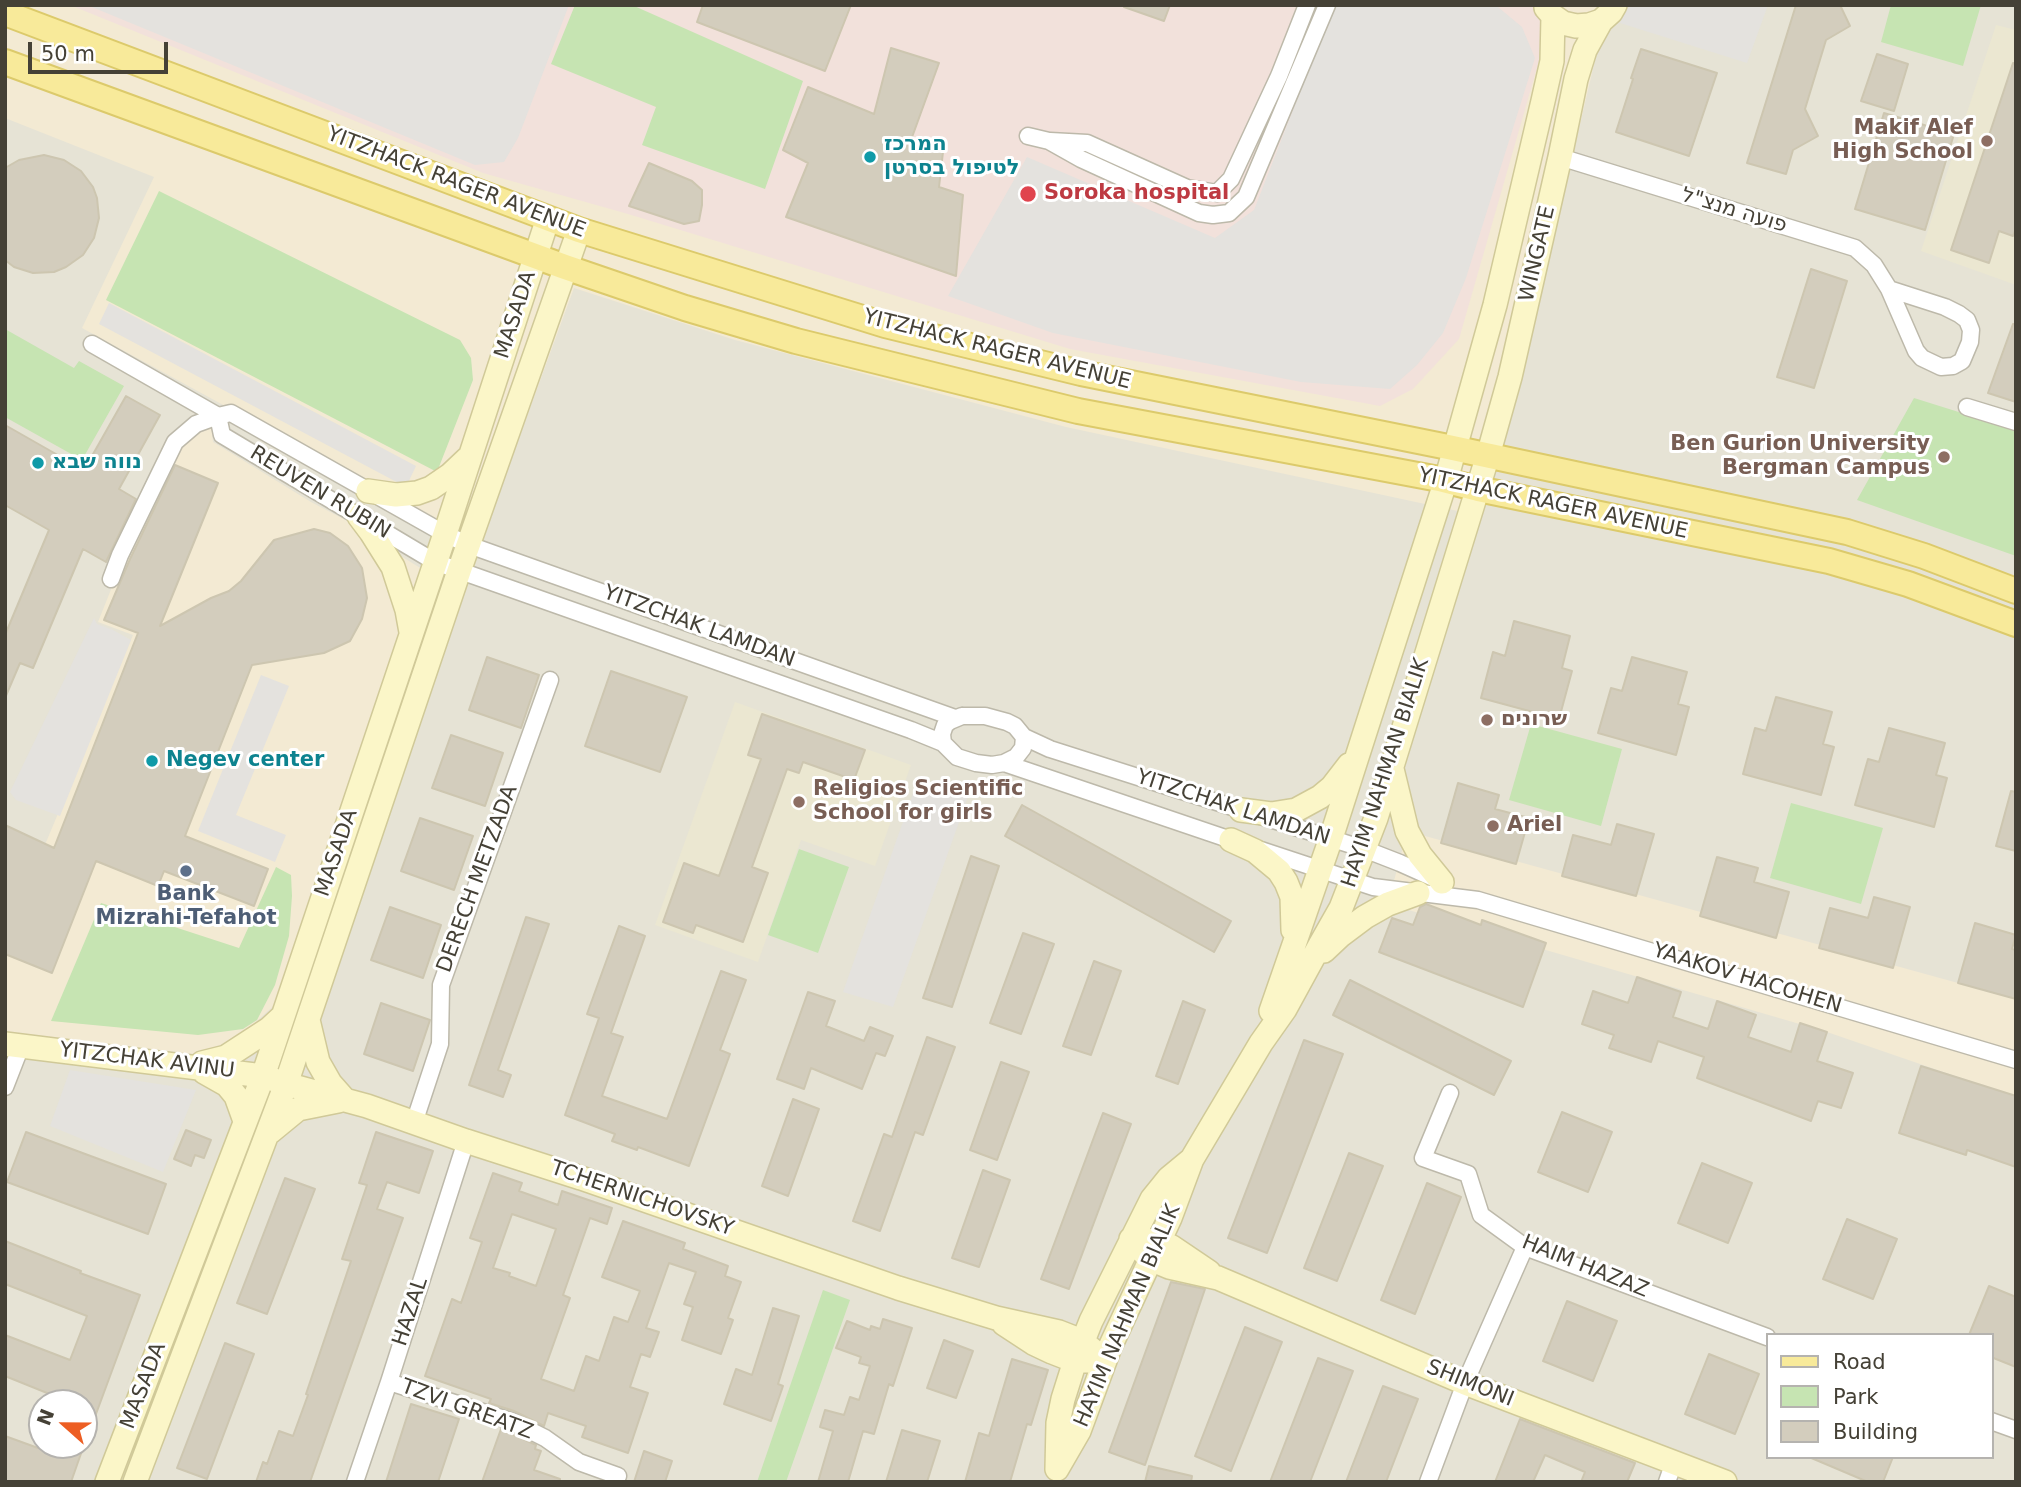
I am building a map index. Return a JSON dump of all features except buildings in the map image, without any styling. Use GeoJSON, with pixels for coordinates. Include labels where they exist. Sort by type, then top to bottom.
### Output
{"type":"FeatureCollection","features":[{"type":"Feature","properties":{"kind":"main road","name":"YITZHACK RAGER AVENUE"},"geometry":{"type":"LineString","coordinates":[[5,13],[579,230],[911,331],[1081,373],[1454,448],[1847,532],[1924,556],[2016,591]]}},
{"type":"Feature","properties":{"kind":"main road","name":"YITZHACK RAGER AVENUE"},"geometry":{"type":"LineString","coordinates":[[5,62],[536,257],[796,341],[1078,411],[1446,480],[1478,489],[1829,561],[1908,584],[2016,624]]}},
{"type":"Feature","properties":{"kind":"street"},"geometry":{"type":"LineString","coordinates":[[1028,136],[1049,141],[1087,143],[1187,188],[1216,193],[1231,179],[1279,76],[1307,5]]}},
{"type":"Feature","properties":{"kind":"street"},"geometry":{"type":"LineString","coordinates":[[1049,141],[1080,159],[1199,213],[1229,213],[1246,197],[1327,5]]}},
{"type":"Feature","properties":{"kind":"street"},"geometry":{"type":"LineString","coordinates":[[1548,11],[1563,23],[1576,26],[1589,25],[1608,13]]}},
{"type":"Feature","properties":{"kind":"street","name":"WINGATE"},"geometry":{"type":"LineString","coordinates":[[1446,480],[1494,305],[1544,101],[1552,61],[1548,11]]}},
{"type":"Feature","properties":{"kind":"street","name":"WINGATE"},"geometry":{"type":"LineString","coordinates":[[1478,489],[1510,377],[1576,79],[1585,50],[1608,13]]}},
{"type":"Feature","properties":{"kind":"street","name":"פועה מנצ\"ל"},"geometry":{"type":"LineString","coordinates":[[1560,157],[1855,248],[1874,265],[1889,289],[1916,351],[1922,358],[1941,367],[1952,366],[1962,360],[1970,342],[1971,330],[1967,320],[1945,307],[1889,289]]}},
{"type":"Feature","properties":{"kind":"street","name":"MASADA"},"geometry":{"type":"LineString","coordinates":[[107,1482],[283,1016],[548,218]]}},
{"type":"Feature","properties":{"kind":"street","name":"MASADA"},"geometry":{"type":"LineString","coordinates":[[135,1482],[269,1133],[459,571],[579,230]]}},
{"type":"Feature","properties":{"kind":"street","name":"REUVEN RUBIN"},"geometry":{"type":"LineString","coordinates":[[92,344],[218,416],[231,413],[445,534]]}},
{"type":"Feature","properties":{"kind":"street"},"geometry":{"type":"LineString","coordinates":[[1966,407],[2016,422]]}},
{"type":"Feature","properties":{"kind":"street"},"geometry":{"type":"LineString","coordinates":[[111,579],[175,442],[196,424],[218,416]]}},
{"type":"Feature","properties":{"kind":"street","name":"REUVEN RUBIN"},"geometry":{"type":"LineString","coordinates":[[218,416],[222,436],[435,562]]}},
{"type":"Feature","properties":{"kind":"street"},"geometry":{"type":"LineString","coordinates":[[368,491],[396,495],[417,493],[431,488],[450,475],[470,456]]}},
{"type":"Feature","properties":{"kind":"street","name":"HAYIM NAHMAN BIALIK"},"geometry":{"type":"LineString","coordinates":[[1261,1042],[1331,838],[1446,480]]}},
{"type":"Feature","properties":{"kind":"street","name":"HAYIM NAHMAN BIALIK"},"geometry":{"type":"LineString","coordinates":[[1056,1475],[1079,1431],[1105,1361],[1179,1196],[1192,1159],[1261,1042],[1285,1009],[1352,881],[1392,766],[1478,489]]}},
{"type":"Feature","properties":{"kind":"street"},"geometry":{"type":"LineString","coordinates":[[359,516],[393,567],[411,632]]}},
{"type":"Feature","properties":{"kind":"street","name":"YITZCHAK LAMDAN"},"geometry":{"type":"LineString","coordinates":[[445,534],[469,545],[955,718]]}},
{"type":"Feature","properties":{"kind":"street","name":"YITZCHAK LAMDAN"},"geometry":{"type":"LineString","coordinates":[[435,562],[943,743]]}},
{"type":"Feature","properties":{"kind":"street","name":"DERECH METZADA"},"geometry":{"type":"LineString","coordinates":[[414,1122],[440,1044],[441,985],[550,680]]}},
{"type":"Feature","properties":{"kind":"street"},"geometry":{"type":"LineString","coordinates":[[971,715],[997,718],[1015,726],[1024,737],[1023,748],[1016,757],[992,765],[965,761],[948,751],[942,734],[945,725],[955,718],[971,715]]}},
{"type":"Feature","properties":{"kind":"street","name":"YITZCHAK LAMDAN"},"geometry":{"type":"LineString","coordinates":[[1024,737],[1050,749],[1364,849]]}},
{"type":"Feature","properties":{"kind":"street"},"geometry":{"type":"LineString","coordinates":[[1241,810],[1271,814],[1296,810],[1310,804],[1332,787],[1359,751]]}},
{"type":"Feature","properties":{"kind":"street","name":"YITZCHAK LAMDAN"},"geometry":{"type":"LineString","coordinates":[[1004,763],[1352,881]]}},
{"type":"Feature","properties":{"kind":"street"},"geometry":{"type":"LineString","coordinates":[[1392,766],[1407,831],[1420,855],[1442,882]]}},
{"type":"Feature","properties":{"kind":"street"},"geometry":{"type":"LineString","coordinates":[[1231,840],[1255,851],[1279,871],[1286,882],[1292,897],[1293,948]]}},
{"type":"Feature","properties":{"kind":"street","name":"YAAKOV HACOHEN"},"geometry":{"type":"LineString","coordinates":[[1364,849],[1478,900]]}},
{"type":"Feature","properties":{"kind":"street","name":"YAAKOV HACOHEN"},"geometry":{"type":"LineString","coordinates":[[1352,881],[1373,887],[1478,900],[2016,1060]]}},
{"type":"Feature","properties":{"kind":"street"},"geometry":{"type":"LineString","coordinates":[[1309,965],[1365,917],[1418,892]]}},
{"type":"Feature","properties":{"kind":"street"},"geometry":{"type":"LineString","coordinates":[[192,1066],[226,1057],[269,1029],[283,1016]]}},
{"type":"Feature","properties":{"kind":"street"},"geometry":{"type":"LineString","coordinates":[[308,1020],[318,1062],[330,1083],[345,1100]]}},
{"type":"Feature","properties":{"kind":"street"},"geometry":{"type":"LineString","coordinates":[[5,1087],[13,1045]]}},
{"type":"Feature","properties":{"kind":"street","name":"YITZCHAK AVINU"},"geometry":{"type":"LineString","coordinates":[[13,1045],[192,1066],[262,1076],[286,1084]]}},
{"type":"Feature","properties":{"kind":"street"},"geometry":{"type":"LineString","coordinates":[[192,1066],[227,1085],[236,1096],[245,1121]]}},
{"type":"Feature","properties":{"kind":"street","name":"TCHERNICHOVSKY"},"geometry":{"type":"LineString","coordinates":[[286,1084],[414,1122],[898,1288],[996,1318],[1033,1343],[1079,1351],[1105,1361]]}},
{"type":"Feature","properties":{"kind":"street","name":"HAIM HAZAZ"},"geometry":{"type":"LineString","coordinates":[[1450,1093],[1423,1158],[1468,1174],[1481,1215],[1525,1247],[1766,1337]]}},
{"type":"Feature","properties":{"kind":"street"},"geometry":{"type":"LineString","coordinates":[[269,1133],[298,1109],[345,1100]]}},
{"type":"Feature","properties":{"kind":"street","name":"HAZAL"},"geometry":{"type":"LineString","coordinates":[[355,1482],[466,1141]]}},
{"type":"Feature","properties":{"kind":"street","name":"HAYIM NAHMAN BIALIK"},"geometry":{"type":"LineString","coordinates":[[1056,1475],[1058,1423],[1079,1351],[1143,1214],[1169,1178],[1192,1159]]}},
{"type":"Feature","properties":{"kind":"street","name":"SHIMONI"},"geometry":{"type":"LineString","coordinates":[[1131,1239],[1154,1250],[1183,1253],[1218,1278],[1670,1472],[1725,1482]]}},
{"type":"Feature","properties":{"kind":"street"},"geometry":{"type":"LineString","coordinates":[[1428,1482],[1465,1383],[1525,1247]]}},
{"type":"Feature","properties":{"kind":"street","name":"TZVI GREATZ"},"geometry":{"type":"LineString","coordinates":[[389,1382],[511,1421],[545,1438],[579,1462],[618,1476]]}},
{"type":"Feature","properties":{"kind":"street"},"geometry":{"type":"LineString","coordinates":[[1993,1422],[2016,1430]]}},
{"type":"Feature","properties":{"kind":"shaded area"},"geometry":{"type":"Polygon","coordinates":[[[5,5],[2016,5],[2016,1482],[5,1482],[5,5]]]}},
{"type":"Feature","properties":{"kind":"shaded area"},"geometry":{"type":"Polygon","coordinates":[[[5,5],[1608,5],[1519,384],[1481,516],[1066,427],[735,340],[574,288],[480,545],[82,328],[154,177],[5,118],[5,5]]]}},
{"type":"Feature","properties":{"kind":"shaded area","name":"Soroka hospital"},"geometry":{"type":"Polygon","coordinates":[[[70,5],[1555,5],[1459,339],[1413,389],[1380,406],[1070,349],[628,214],[483,173],[70,5]]]}},
{"type":"Feature","properties":{"kind":"shaded area"},"geometry":{"type":"Polygon","coordinates":[[[87,5],[569,5],[518,138],[504,162],[475,165],[87,5]]]}},
{"type":"Feature","properties":{"kind":"shaded area"},"geometry":{"type":"Polygon","coordinates":[[[1334,5],[1492,5],[1522,27],[1535,58],[1466,278],[1443,333],[1417,365],[1390,389],[1301,382],[1053,333],[948,296],[1027,157],[1215,238],[1254,210],[1334,5]]]}},
{"type":"Feature","properties":{"kind":"shaded area"},"geometry":{"type":"Polygon","coordinates":[[[1623,5],[1768,5],[1747,63],[1620,23],[1623,5]]]}},
{"type":"Feature","properties":{"kind":"shaded area","name":"Makif Alef High School"},"geometry":{"type":"Polygon","coordinates":[[[1996,25],[2016,30],[2016,285],[1921,251],[1996,25]]]}},
{"type":"Feature","properties":{"kind":"shaded area"},"geometry":{"type":"Polygon","coordinates":[[[109,303],[416,466],[406,487],[99,324],[109,303]]]}},
{"type":"Feature","properties":{"kind":"shaded area"},"geometry":{"type":"Polygon","coordinates":[[[211,425],[213,442],[311,502],[355,525],[357,529],[422,569],[279,1001],[236,1040],[194,1054],[5,1032],[5,940],[133,635],[98,622],[132,537],[169,459],[183,444],[211,425]]]}},
{"type":"Feature","properties":{"kind":"shaded area"},"geometry":{"type":"Polygon","coordinates":[[[94,618],[97,624],[131,640],[60,816],[16,800],[10,792],[94,618]]]}},
{"type":"Feature","properties":{"kind":"shaded area"},"geometry":{"type":"Polygon","coordinates":[[[261,675],[289,686],[236,815],[286,835],[275,862],[198,831],[261,675]]]}},
{"type":"Feature","properties":{"kind":"shaded area","name":"Religios Scientific School for girls"},"geometry":{"type":"Polygon","coordinates":[[[735,702],[911,765],[875,866],[801,840],[758,962],[655,925],[735,702]]]}},
{"type":"Feature","properties":{"kind":"shaded area"},"geometry":{"type":"Polygon","coordinates":[[[917,782],[969,794],[893,1007],[843,992],[917,782]]]}},
{"type":"Feature","properties":{"kind":"shaded area"},"geometry":{"type":"Polygon","coordinates":[[[1407,831],[2016,999],[2016,1097],[1827,1032],[1388,904],[1407,831]]]}},
{"type":"Feature","properties":{"kind":"shaded area"},"geometry":{"type":"Polygon","coordinates":[[[70,1070],[196,1090],[163,1172],[50,1126],[70,1070]]]}},
{"type":"Feature","properties":{"kind":"green space"},"geometry":{"type":"Polygon","coordinates":[[[575,5],[632,5],[803,81],[765,189],[642,145],[656,107],[551,64],[575,5]]]}},
{"type":"Feature","properties":{"kind":"green space"},"geometry":{"type":"Polygon","coordinates":[[[1891,5],[1981,5],[1963,66],[1881,42],[1891,5]]]}},
{"type":"Feature","properties":{"kind":"green space"},"geometry":{"type":"Polygon","coordinates":[[[159,191],[460,340],[471,358],[473,380],[437,472],[106,300],[159,191]]]}},
{"type":"Feature","properties":{"kind":"green space"},"geometry":{"type":"Polygon","coordinates":[[[5,329],[74,368],[79,361],[124,386],[82,460],[5,417],[5,329]]]}},
{"type":"Feature","properties":{"kind":"green space","name":"Ben Gurion University Bergman Campus"},"geometry":{"type":"Polygon","coordinates":[[[1914,398],[2016,430],[2016,556],[1857,500],[1914,398]]]}},
{"type":"Feature","properties":{"kind":"green space"},"geometry":{"type":"Polygon","coordinates":[[[1531,724],[1622,749],[1601,826],[1509,800],[1531,724]]]}},
{"type":"Feature","properties":{"kind":"green space"},"geometry":{"type":"Polygon","coordinates":[[[1791,803],[1883,828],[1861,904],[1770,878],[1791,803]]]}},
{"type":"Feature","properties":{"kind":"green space"},"geometry":{"type":"Polygon","coordinates":[[[799,849],[849,867],[818,953],[768,935],[799,849]]]}},
{"type":"Feature","properties":{"kind":"green space"},"geometry":{"type":"Polygon","coordinates":[[[276,867],[291,875],[289,936],[275,985],[257,1020],[243,1029],[198,1035],[51,1021],[101,903],[239,948],[276,867]]]}},
{"type":"Feature","properties":{"kind":"green space"},"geometry":{"type":"Polygon","coordinates":[[[823,1290],[850,1300],[786,1482],[757,1482],[823,1290]]]}},
{"type":"Feature","properties":{"kind":"place","name":"Makif Alef High School"},"geometry":{"type":"Point","coordinates":[1987,141]}},
{"type":"Feature","properties":{"kind":"place","name":"המרכז לטיפול בסרטן"},"geometry":{"type":"Point","coordinates":[870,157]}},
{"type":"Feature","properties":{"kind":"place","name":"Soroka hospital"},"geometry":{"type":"Point","coordinates":[1028,194]}},
{"type":"Feature","properties":{"kind":"place","name":"Ben Gurion University Bergman Campus"},"geometry":{"type":"Point","coordinates":[1944,457]}},
{"type":"Feature","properties":{"kind":"place","name":"נווה שבא"},"geometry":{"type":"Point","coordinates":[38,463]}},
{"type":"Feature","properties":{"kind":"place","name":"שרונים"},"geometry":{"type":"Point","coordinates":[1487,720]}},
{"type":"Feature","properties":{"kind":"place","name":"Negev center"},"geometry":{"type":"Point","coordinates":[152,761]}},
{"type":"Feature","properties":{"kind":"place","name":"Religios Scientific School for girls"},"geometry":{"type":"Point","coordinates":[799,802]}},
{"type":"Feature","properties":{"kind":"place","name":"Ariel"},"geometry":{"type":"Point","coordinates":[1493,826]}},
{"type":"Feature","properties":{"kind":"place","name":"Bank Mizrahi-Tefahot"},"geometry":{"type":"Point","coordinates":[186,871]}}]}
